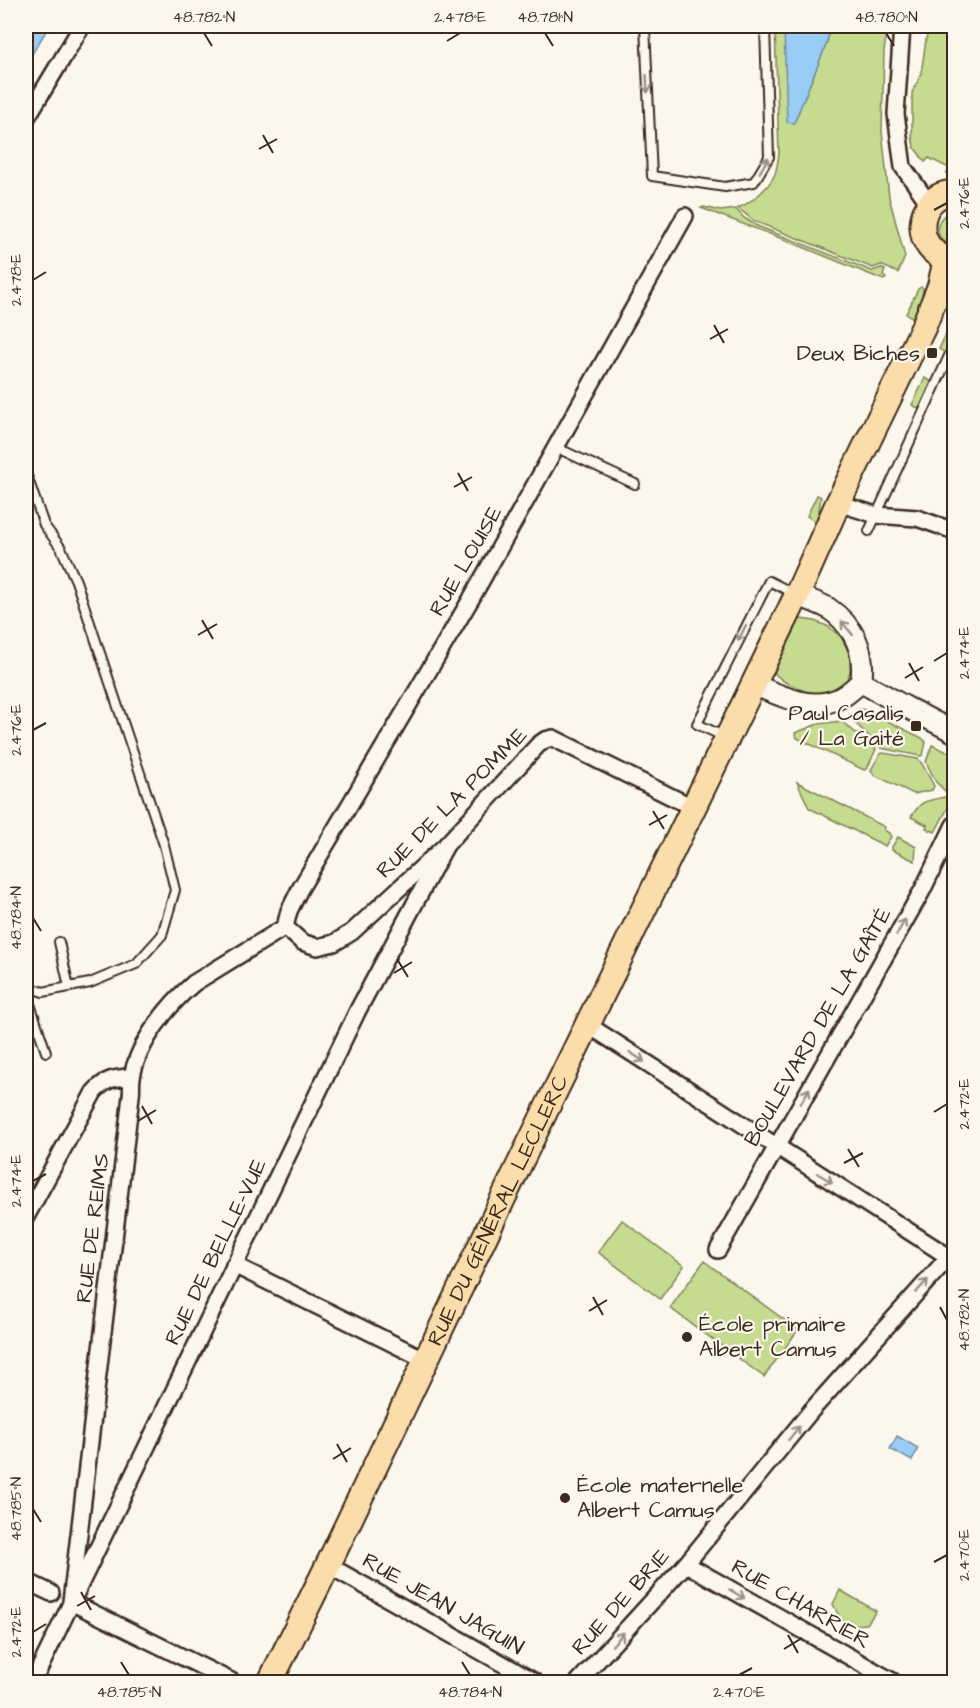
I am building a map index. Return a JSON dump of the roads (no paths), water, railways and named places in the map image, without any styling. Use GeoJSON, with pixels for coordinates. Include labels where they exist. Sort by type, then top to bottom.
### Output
{"type":"FeatureCollection","features":[{"type":"Feature","properties":{"kind":"main road"},"geometry":{"type":"LineString","coordinates":[[950,260],[935,254],[927,244],[922,232],[923,219],[933,201],[944,194],[954,193]]}},
{"type":"Feature","properties":{"kind":"main road","name":"RUE DU GÉNÉRAL LECLERC"},"geometry":{"type":"LineString","coordinates":[[270,1683],[754,685],[838,503],[923,328],[950,260]]}},
{"type":"Feature","properties":{"kind":"street"},"geometry":{"type":"LineString","coordinates":[[26,119],[82,26]]}},
{"type":"Feature","properties":{"kind":"street"},"geometry":{"type":"LineString","coordinates":[[902,26],[896,114],[903,166],[930,205]]}},
{"type":"Feature","properties":{"kind":"street","name":"RUE LOUISE"},"geometry":{"type":"LineString","coordinates":[[285,927],[289,911],[300,888],[471,599],[685,216]]}},
{"type":"Feature","properties":{"kind":"street"},"geometry":{"type":"LineString","coordinates":[[838,503],[876,515],[917,518],[954,531]]}},
{"type":"Feature","properties":{"kind":"street"},"geometry":{"type":"LineString","coordinates":[[754,685],[804,704],[823,704],[843,697],[861,682],[863,668],[860,647],[850,628],[828,608],[797,595]]}},
{"type":"Feature","properties":{"kind":"street"},"geometry":{"type":"LineString","coordinates":[[861,682],[954,732]]}},
{"type":"Feature","properties":{"kind":"street","name":"RUE DE LA POMME"},"geometry":{"type":"LineString","coordinates":[[285,927],[302,942],[317,947],[334,943],[352,932],[446,845],[545,740],[553,738],[694,808]]}},
{"type":"Feature","properties":{"kind":"street","name":"BOULEVARD DE LA GAÎTÉ"},"geometry":{"type":"LineString","coordinates":[[718,1250],[922,891],[954,825]]}},
{"type":"Feature","properties":{"kind":"street","name":"RUE DE BELLE-VUE"},"geometry":{"type":"LineString","coordinates":[[33,1683],[358,1010],[446,845]]}},
{"type":"Feature","properties":{"kind":"street","name":"RUE DE REIMS"},"geometry":{"type":"LineString","coordinates":[[71,1602],[129,1119],[132,1077],[143,1046],[181,994],[194,983],[285,927]]}},
{"type":"Feature","properties":{"kind":"street"},"geometry":{"type":"LineString","coordinates":[[588,1025],[776,1147],[952,1254]]}},
{"type":"Feature","properties":{"kind":"street"},"geometry":{"type":"LineString","coordinates":[[26,1217],[94,1092],[104,1082],[115,1077],[132,1077]]}},
{"type":"Feature","properties":{"kind":"street","name":"RUE DE BRIE"},"geometry":{"type":"LineString","coordinates":[[578,1683],[686,1564],[811,1411],[952,1254]]}},
{"type":"Feature","properties":{"kind":"street"},"geometry":{"type":"LineString","coordinates":[[234,1265],[426,1360]]}},
{"type":"Feature","properties":{"kind":"street","name":"RUE CHARRIER"},"geometry":{"type":"LineString","coordinates":[[686,1564],[894,1683]]}},
{"type":"Feature","properties":{"kind":"street","name":"RUE JEAN JAGUIN"},"geometry":{"type":"LineString","coordinates":[[328,1565],[535,1683]]}},
{"type":"Feature","properties":{"kind":"street"},"geometry":{"type":"LineString","coordinates":[[26,1581],[51,1593]]}},
{"type":"Feature","properties":{"kind":"street"},"geometry":{"type":"LineString","coordinates":[[71,1602],[232,1683]]}},
{"type":"Feature","properties":{"kind":"lane"},"geometry":{"type":"LineString","coordinates":[[645,26],[652,176],[725,187],[754,182],[769,158],[765,26]]}},
{"type":"Feature","properties":{"kind":"lane"},"geometry":{"type":"LineString","coordinates":[[869,531],[954,345]]}},
{"type":"Feature","properties":{"kind":"lane"},"geometry":{"type":"LineString","coordinates":[[555,447],[634,484]]}},
{"type":"Feature","properties":{"kind":"lane"},"geometry":{"type":"LineString","coordinates":[[26,473],[44,525],[61,548],[76,581],[164,845],[175,890],[162,935],[136,964],[90,983],[43,992],[26,986]]}},
{"type":"Feature","properties":{"kind":"lane"},"geometry":{"type":"LineString","coordinates":[[728,739],[697,724],[769,581],[797,595]]}},
{"type":"Feature","properties":{"kind":"lane"},"geometry":{"type":"LineString","coordinates":[[59,942],[69,987]]}},
{"type":"Feature","properties":{"kind":"lane"},"geometry":{"type":"LineString","coordinates":[[26,992],[46,1052]]}},
{"type":"Feature","properties":{"kind":"water"},"geometry":{"type":"Polygon","coordinates":[[[26,26],[49,26],[26,64],[26,26]]]}},
{"type":"Feature","properties":{"kind":"water"},"geometry":{"type":"Polygon","coordinates":[[[784,26],[831,26],[826,45],[794,123],[787,122],[784,26]]]}},
{"type":"Feature","properties":{"kind":"water"},"geometry":{"type":"Polygon","coordinates":[[[897,1436],[918,1448],[912,1461],[890,1449],[897,1436]]]}},
{"type":"Feature","properties":{"kind":"place","name":"Deux Biches"},"geometry":{"type":"Point","coordinates":[932,353]}},
{"type":"Feature","properties":{"kind":"place","name":"Paul Casalis / La Gaité"},"geometry":{"type":"Point","coordinates":[916,726]}},
{"type":"Feature","properties":{"kind":"place","name":"École primaire Albert Camus"},"geometry":{"type":"Point","coordinates":[687,1337]}},
{"type":"Feature","properties":{"kind":"place","name":"École maternelle Albert Camus"},"geometry":{"type":"Point","coordinates":[565,1498]}}]}
